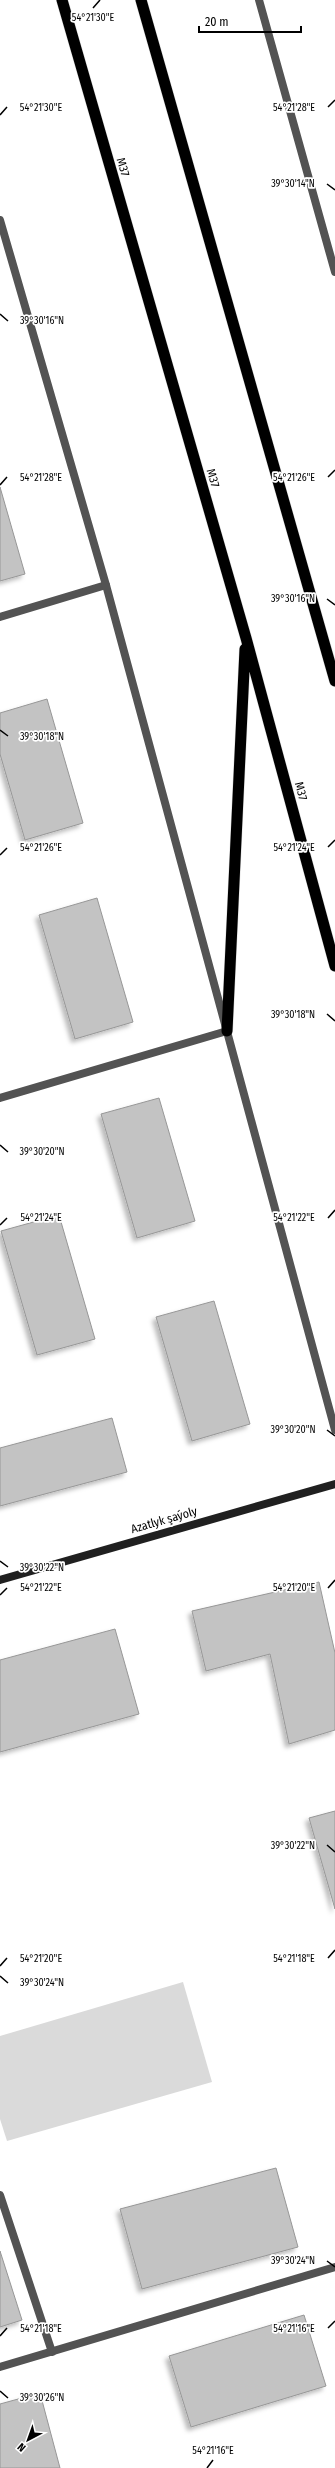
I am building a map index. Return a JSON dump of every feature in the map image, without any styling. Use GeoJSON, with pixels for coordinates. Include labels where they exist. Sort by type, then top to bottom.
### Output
{"type":"FeatureCollection","features":[{"type":"Feature","properties":{"kind":"highway","name":"M37"},"geometry":{"type":"LineString","coordinates":[[62,0],[246,638],[335,966]]}},
{"type":"Feature","properties":{"kind":"highway"},"geometry":{"type":"LineString","coordinates":[[141,0],[335,681]]}},
{"type":"Feature","properties":{"kind":"highway"},"geometry":{"type":"LineString","coordinates":[[228,1031],[246,638]]}},
{"type":"Feature","properties":{"kind":"main road","name":"Azatlyk şaýoly"},"geometry":{"type":"LineString","coordinates":[[0,1580],[335,1484]]}},
{"type":"Feature","properties":{"kind":"street"},"geometry":{"type":"LineString","coordinates":[[259,0],[335,272]]}},
{"type":"Feature","properties":{"kind":"street"},"geometry":{"type":"LineString","coordinates":[[0,220],[106,585],[335,1430]]}},
{"type":"Feature","properties":{"kind":"street"},"geometry":{"type":"LineString","coordinates":[[0,618],[106,585]]}},
{"type":"Feature","properties":{"kind":"street"},"geometry":{"type":"LineString","coordinates":[[0,1098],[228,1031]]}},
{"type":"Feature","properties":{"kind":"street"},"geometry":{"type":"LineString","coordinates":[[0,2195],[52,2352]]}},
{"type":"Feature","properties":{"kind":"street"},"geometry":{"type":"LineString","coordinates":[[0,2367],[335,2268]]}},
{"type":"Feature","properties":{"kind":"shaded area"},"geometry":{"type":"Polygon","coordinates":[[[183,1982],[212,2082],[7,2141],[0,2119],[0,2036],[183,1982]]]}},
{"type":"Feature","properties":{"kind":"building"},"geometry":{"type":"Polygon","coordinates":[[[0,487],[25,574],[0,581],[0,487]]]}},
{"type":"Feature","properties":{"kind":"building"},"geometry":{"type":"Polygon","coordinates":[[[47,699],[83,823],[25,840],[0,754],[0,713],[47,699]]]}},
{"type":"Feature","properties":{"kind":"building"},"geometry":{"type":"Polygon","coordinates":[[[97,898],[133,1022],[75,1039],[39,915],[97,898]]]}},
{"type":"Feature","properties":{"kind":"building"},"geometry":{"type":"Polygon","coordinates":[[[159,1098],[195,1221],[137,1238],[101,1114],[159,1098]]]}},
{"type":"Feature","properties":{"kind":"building"},"geometry":{"type":"Polygon","coordinates":[[[59,1215],[95,1339],[37,1355],[1,1231],[59,1215]]]}},
{"type":"Feature","properties":{"kind":"building"},"geometry":{"type":"Polygon","coordinates":[[[214,1301],[250,1424],[192,1441],[156,1317],[214,1301]]]}},
{"type":"Feature","properties":{"kind":"building"},"geometry":{"type":"Polygon","coordinates":[[[112,1418],[127,1472],[0,1506],[0,1448],[112,1418]]]}},
{"type":"Feature","properties":{"kind":"building"},"geometry":{"type":"Polygon","coordinates":[[[319,1582],[335,1653],[335,1730],[289,1744],[270,1654],[206,1671],[192,1611],[319,1582]]]}},
{"type":"Feature","properties":{"kind":"building"},"geometry":{"type":"Polygon","coordinates":[[[115,1629],[139,1714],[0,1752],[0,1660],[115,1629]]]}},
{"type":"Feature","properties":{"kind":"building"},"geometry":{"type":"Polygon","coordinates":[[[335,1811],[335,1909],[309,1818],[335,1811]]]}},
{"type":"Feature","properties":{"kind":"building"},"geometry":{"type":"Polygon","coordinates":[[[276,2168],[298,2247],[142,2289],[120,2209],[276,2168]]]}},
{"type":"Feature","properties":{"kind":"building"},"geometry":{"type":"Polygon","coordinates":[[[0,2251],[22,2320],[0,2327],[0,2251]]]}},
{"type":"Feature","properties":{"kind":"building"},"geometry":{"type":"Polygon","coordinates":[[[304,2315],[326,2386],[191,2427],[169,2356],[304,2315]]]}},
{"type":"Feature","properties":{"kind":"building"},"geometry":{"type":"Polygon","coordinates":[[[40,2393],[60,2468],[0,2468],[0,2404],[40,2393]]]}}]}
